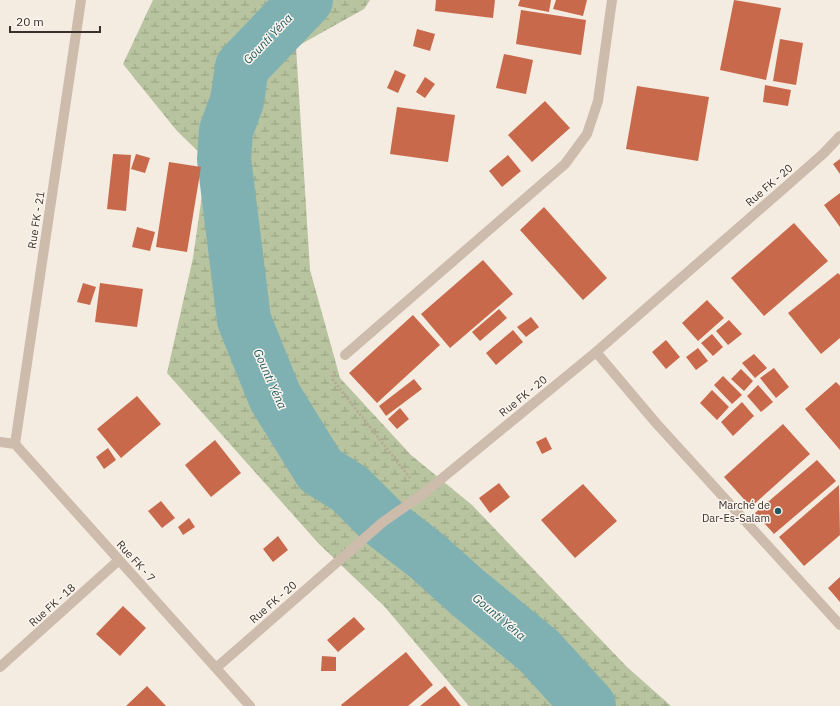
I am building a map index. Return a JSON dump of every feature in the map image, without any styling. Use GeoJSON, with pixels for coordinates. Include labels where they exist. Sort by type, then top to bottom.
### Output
{"type":"FeatureCollection","features":[{"type":"Feature","properties":{"kind":"street","name":"Rue FK - 21"},"geometry":{"type":"LineString","coordinates":[[15,444],[81,0]]}},
{"type":"Feature","properties":{"kind":"street"},"geometry":{"type":"LineString","coordinates":[[345,355],[565,164],[587,134],[598,101],[612,0]]}},
{"type":"Feature","properties":{"kind":"street","name":"Rue FK - 20"},"geometry":{"type":"LineString","coordinates":[[216,668],[383,522],[423,494],[596,352],[787,186],[840,136]]}},
{"type":"Feature","properties":{"kind":"street"},"geometry":{"type":"LineString","coordinates":[[596,352],[656,423],[840,625]]}},
{"type":"Feature","properties":{"kind":"street"},"geometry":{"type":"LineString","coordinates":[[0,442],[15,444]]}},
{"type":"Feature","properties":{"kind":"street","name":"Rue FK - 7"},"geometry":{"type":"LineString","coordinates":[[15,444],[250,706]]}},
{"type":"Feature","properties":{"kind":"street","name":"Rue FK - 18"},"geometry":{"type":"LineString","coordinates":[[0,667],[119,560]]}},
{"type":"Feature","properties":{"kind":"path"},"geometry":{"type":"LineString","coordinates":[[345,355],[334,367],[333,380],[423,494]]}},
{"type":"Feature","properties":{"kind":"green space"},"geometry":{"type":"Polygon","coordinates":[[[153,0],[370,0],[364,9],[296,47],[310,270],[340,378],[411,455],[472,505],[627,667],[671,706],[469,706],[384,606],[319,544],[167,373],[193,258],[207,160],[177,131],[123,64],[153,0]]]}},
{"type":"Feature","properties":{"kind":"building"},"geometry":{"type":"Polygon","coordinates":[[[436,0],[495,0],[493,18],[435,11],[436,0]]]}},
{"type":"Feature","properties":{"kind":"building"},"geometry":{"type":"Polygon","coordinates":[[[520,0],[551,0],[549,12],[518,6],[520,0]]]}},
{"type":"Feature","properties":{"kind":"building"},"geometry":{"type":"Polygon","coordinates":[[[556,0],[587,0],[583,16],[553,9],[556,0]]]}},
{"type":"Feature","properties":{"kind":"building"},"geometry":{"type":"Polygon","coordinates":[[[734,0],[781,8],[766,80],[720,70],[734,0]]]}},
{"type":"Feature","properties":{"kind":"building"},"geometry":{"type":"Polygon","coordinates":[[[521,10],[586,20],[581,55],[516,44],[521,10]]]}},
{"type":"Feature","properties":{"kind":"building"},"geometry":{"type":"Polygon","coordinates":[[[417,29],[435,34],[430,51],[413,46],[417,29]]]}},
{"type":"Feature","properties":{"kind":"building"},"geometry":{"type":"Polygon","coordinates":[[[780,39],[803,43],[796,85],[773,81],[780,39]]]}},
{"type":"Feature","properties":{"kind":"building"},"geometry":{"type":"Polygon","coordinates":[[[504,54],[533,60],[526,94],[496,88],[504,54]]]}},
{"type":"Feature","properties":{"kind":"building"},"geometry":{"type":"Polygon","coordinates":[[[395,70],[406,75],[398,93],[387,88],[395,70]]]}},
{"type":"Feature","properties":{"kind":"building"},"geometry":{"type":"Polygon","coordinates":[[[425,77],[435,84],[425,98],[416,92],[425,77]]]}},
{"type":"Feature","properties":{"kind":"building"},"geometry":{"type":"Polygon","coordinates":[[[765,85],[791,90],[788,106],[763,102],[765,85]]]}},
{"type":"Feature","properties":{"kind":"building"},"geometry":{"type":"Polygon","coordinates":[[[637,86],[709,97],[698,161],[626,149],[637,86]]]}},
{"type":"Feature","properties":{"kind":"building"},"geometry":{"type":"Polygon","coordinates":[[[545,101],[570,128],[532,162],[508,135],[545,101]]]}},
{"type":"Feature","properties":{"kind":"building"},"geometry":{"type":"Polygon","coordinates":[[[397,107],[455,115],[448,162],[390,154],[397,107]]]}},
{"type":"Feature","properties":{"kind":"building"},"geometry":{"type":"Polygon","coordinates":[[[113,154],[131,155],[126,211],[107,209],[113,154]]]}},
{"type":"Feature","properties":{"kind":"building"},"geometry":{"type":"Polygon","coordinates":[[[136,154],[150,158],[145,173],[131,169],[136,154]]]}},
{"type":"Feature","properties":{"kind":"building"},"geometry":{"type":"Polygon","coordinates":[[[508,155],[521,171],[502,187],[489,171],[508,155]]]}},
{"type":"Feature","properties":{"kind":"building"},"geometry":{"type":"Polygon","coordinates":[[[840,159],[840,174],[833,164],[840,159]]]}},
{"type":"Feature","properties":{"kind":"building"},"geometry":{"type":"Polygon","coordinates":[[[169,162],[201,167],[187,252],[156,247],[169,162]]]}},
{"type":"Feature","properties":{"kind":"building"},"geometry":{"type":"Polygon","coordinates":[[[840,193],[840,227],[824,205],[840,193]]]}},
{"type":"Feature","properties":{"kind":"building"},"geometry":{"type":"Polygon","coordinates":[[[544,207],[607,278],[583,300],[520,230],[544,207]]]}},
{"type":"Feature","properties":{"kind":"building"},"geometry":{"type":"Polygon","coordinates":[[[794,223],[828,261],[764,316],[731,278],[794,223]]]}},
{"type":"Feature","properties":{"kind":"building"},"geometry":{"type":"Polygon","coordinates":[[[137,227],[155,232],[150,251],[132,247],[137,227]]]}},
{"type":"Feature","properties":{"kind":"building"},"geometry":{"type":"Polygon","coordinates":[[[483,260],[513,294],[450,348],[421,314],[483,260]]]}},
{"type":"Feature","properties":{"kind":"building"},"geometry":{"type":"Polygon","coordinates":[[[838,273],[840,275],[840,338],[821,354],[788,313],[838,273]]]}},
{"type":"Feature","properties":{"kind":"building"},"geometry":{"type":"Polygon","coordinates":[[[83,283],[96,287],[90,305],[77,302],[83,283]]]}},
{"type":"Feature","properties":{"kind":"building"},"geometry":{"type":"Polygon","coordinates":[[[100,283],[143,289],[137,327],[95,322],[100,283]]]}},
{"type":"Feature","properties":{"kind":"building"},"geometry":{"type":"Polygon","coordinates":[[[707,300],[724,318],[698,341],[682,323],[707,300]]]}},
{"type":"Feature","properties":{"kind":"building"},"geometry":{"type":"Polygon","coordinates":[[[499,309],[507,318],[480,341],[472,332],[499,309]]]}},
{"type":"Feature","properties":{"kind":"building"},"geometry":{"type":"Polygon","coordinates":[[[413,315],[440,345],[377,403],[349,373],[413,315]]]}},
{"type":"Feature","properties":{"kind":"building"},"geometry":{"type":"Polygon","coordinates":[[[531,317],[539,327],[526,337],[517,327],[531,317]]]}},
{"type":"Feature","properties":{"kind":"building"},"geometry":{"type":"Polygon","coordinates":[[[729,320],[742,334],[728,345],[716,331],[729,320]]]}},
{"type":"Feature","properties":{"kind":"building"},"geometry":{"type":"Polygon","coordinates":[[[513,330],[523,342],[496,365],[486,353],[513,330]]]}},
{"type":"Feature","properties":{"kind":"building"},"geometry":{"type":"Polygon","coordinates":[[[712,334],[723,347],[713,356],[701,343],[712,334]]]}},
{"type":"Feature","properties":{"kind":"building"},"geometry":{"type":"Polygon","coordinates":[[[666,340],[680,357],[666,369],[652,352],[666,340]]]}},
{"type":"Feature","properties":{"kind":"building"},"geometry":{"type":"Polygon","coordinates":[[[698,348],[708,361],[696,370],[686,357],[698,348]]]}},
{"type":"Feature","properties":{"kind":"building"},"geometry":{"type":"Polygon","coordinates":[[[754,354],[767,368],[755,378],[742,363],[754,354]]]}},
{"type":"Feature","properties":{"kind":"building"},"geometry":{"type":"Polygon","coordinates":[[[774,368],[789,387],[776,398],[760,378],[774,368]]]}},
{"type":"Feature","properties":{"kind":"building"},"geometry":{"type":"Polygon","coordinates":[[[741,369],[753,381],[744,391],[731,379],[741,369]]]}},
{"type":"Feature","properties":{"kind":"building"},"geometry":{"type":"Polygon","coordinates":[[[723,376],[742,395],[732,404],[714,385],[723,376]]]}},
{"type":"Feature","properties":{"kind":"building"},"geometry":{"type":"Polygon","coordinates":[[[414,379],[422,389],[386,416],[379,406],[414,379]]]}},
{"type":"Feature","properties":{"kind":"building"},"geometry":{"type":"Polygon","coordinates":[[[836,382],[840,386],[840,450],[805,409],[836,382]]]}},
{"type":"Feature","properties":{"kind":"building"},"geometry":{"type":"Polygon","coordinates":[[[758,385],[773,402],[761,412],[747,396],[758,385]]]}},
{"type":"Feature","properties":{"kind":"building"},"geometry":{"type":"Polygon","coordinates":[[[712,390],[729,407],[717,420],[700,403],[712,390]]]}},
{"type":"Feature","properties":{"kind":"building"},"geometry":{"type":"Polygon","coordinates":[[[137,396],[161,424],[121,458],[97,429],[137,396]]]}},
{"type":"Feature","properties":{"kind":"building"},"geometry":{"type":"Polygon","coordinates":[[[742,402],[754,416],[733,436],[721,422],[742,402]]]}},
{"type":"Feature","properties":{"kind":"building"},"geometry":{"type":"Polygon","coordinates":[[[400,408],[409,419],[397,429],[388,419],[400,408]]]}},
{"type":"Feature","properties":{"kind":"building"},"geometry":{"type":"Polygon","coordinates":[[[783,424],[810,454],[751,507],[724,477],[783,424]]]}},
{"type":"Feature","properties":{"kind":"building"},"geometry":{"type":"Polygon","coordinates":[[[546,437],[552,449],[542,454],[536,442],[546,437]]]}},
{"type":"Feature","properties":{"kind":"building"},"geometry":{"type":"Polygon","coordinates":[[[215,440],[241,473],[211,497],[185,465],[215,440]]]}},
{"type":"Feature","properties":{"kind":"building"},"geometry":{"type":"Polygon","coordinates":[[[108,448],[116,460],[104,469],[96,457],[108,448]]]}},
{"type":"Feature","properties":{"kind":"building"},"geometry":{"type":"Polygon","coordinates":[[[817,460],[836,481],[774,534],[755,513],[817,460]]]}},
{"type":"Feature","properties":{"kind":"building"},"geometry":{"type":"Polygon","coordinates":[[[499,483],[510,497],[490,513],[479,498],[499,483]]]}},
{"type":"Feature","properties":{"kind":"building"},"geometry":{"type":"Polygon","coordinates":[[[583,484],[617,521],[575,558],[541,520],[583,484]]]}},
{"type":"Feature","properties":{"kind":"building"},"geometry":{"type":"Polygon","coordinates":[[[839,485],[840,535],[804,566],[779,537],[839,485]]]}},
{"type":"Feature","properties":{"kind":"building"},"geometry":{"type":"Polygon","coordinates":[[[161,501],[175,518],[162,528],[148,511],[161,501]]]}},
{"type":"Feature","properties":{"kind":"building"},"geometry":{"type":"Polygon","coordinates":[[[189,518],[195,527],[183,535],[178,527],[189,518]]]}},
{"type":"Feature","properties":{"kind":"building"},"geometry":{"type":"Polygon","coordinates":[[[278,536],[288,550],[273,562],[263,549],[278,536]]]}},
{"type":"Feature","properties":{"kind":"building"},"geometry":{"type":"Polygon","coordinates":[[[840,577],[840,602],[828,588],[840,577]]]}},
{"type":"Feature","properties":{"kind":"building"},"geometry":{"type":"Polygon","coordinates":[[[123,606],[146,628],[120,656],[96,634],[123,606]]]}},
{"type":"Feature","properties":{"kind":"building"},"geometry":{"type":"Polygon","coordinates":[[[354,617],[365,629],[338,652],[327,640],[354,617]]]}},
{"type":"Feature","properties":{"kind":"building"},"geometry":{"type":"Polygon","coordinates":[[[406,652],[433,685],[408,706],[341,705],[406,652]]]}},
{"type":"Feature","properties":{"kind":"building"},"geometry":{"type":"Polygon","coordinates":[[[322,656],[336,657],[336,671],[321,671],[322,656]]]}},
{"type":"Feature","properties":{"kind":"building"},"geometry":{"type":"Polygon","coordinates":[[[147,686],[166,706],[126,706],[147,686]]]}},
{"type":"Feature","properties":{"kind":"building"},"geometry":{"type":"Polygon","coordinates":[[[445,686],[461,706],[420,706],[445,686]]]}},
{"type":"Feature","properties":{"kind":"waterway","name":"Gounti Yéna"},"geometry":{"type":"LineString","coordinates":[[306,0],[242,67],[237,101],[226,131],[224,159],[244,320],[275,397],[320,470],[350,489],[383,522],[427,556],[467,592],[539,651],[589,706]]}},
{"type":"Feature","properties":{"kind":"place","name":"Marché de Dar-Es-Salam"},"geometry":{"type":"Point","coordinates":[778,511]}}]}
